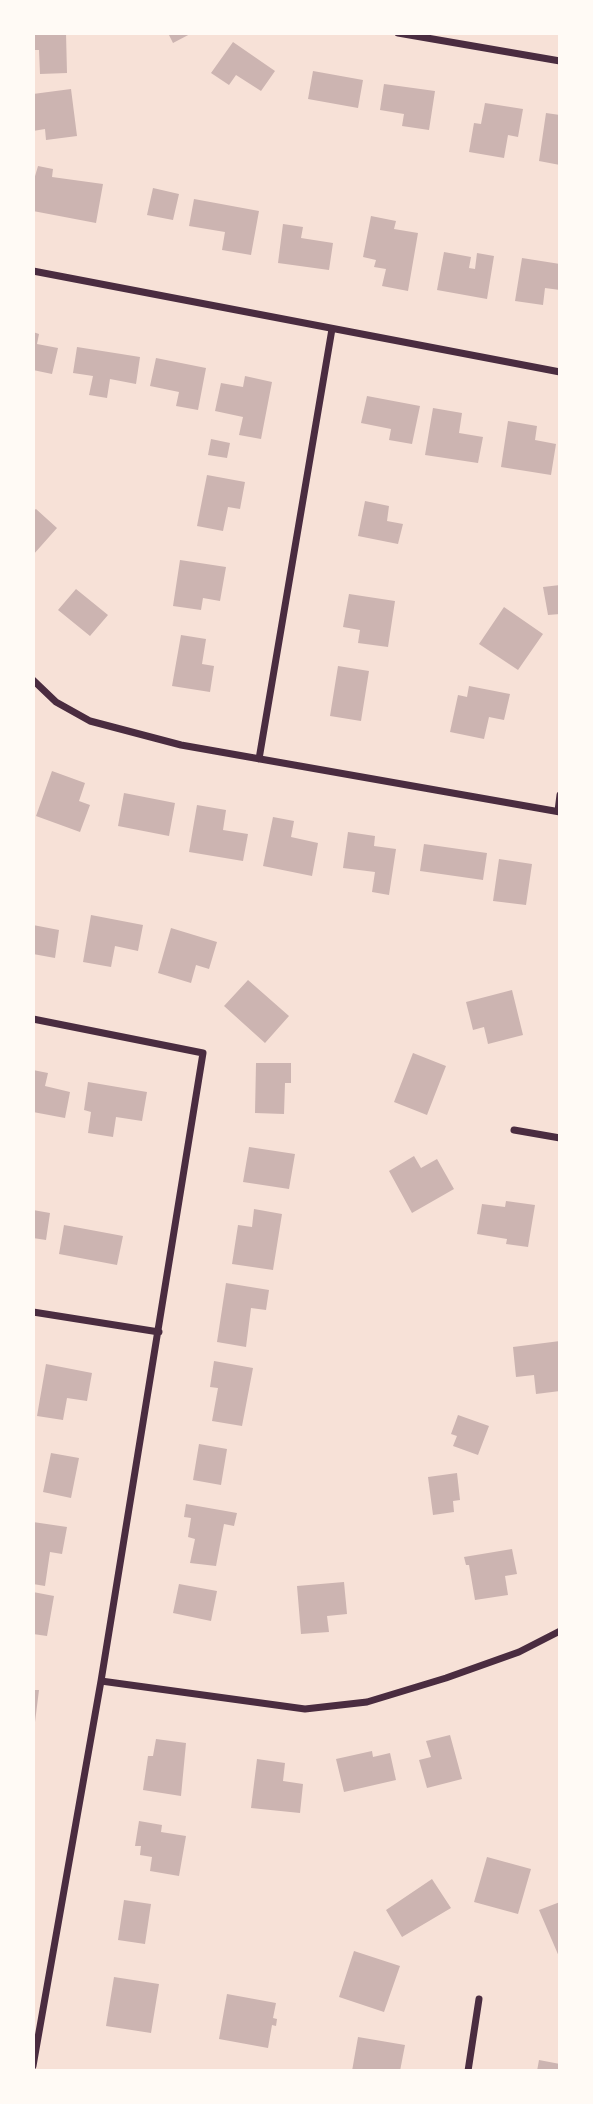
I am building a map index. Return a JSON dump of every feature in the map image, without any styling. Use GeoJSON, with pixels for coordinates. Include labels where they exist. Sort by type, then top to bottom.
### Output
{"type":"FeatureCollection","features":[{"type":"Feature","properties":{"kind":"street"},"geometry":{"type":"LineString","coordinates":[[398,33],[560,61]]}},
{"type":"Feature","properties":{"kind":"street"},"geometry":{"type":"LineString","coordinates":[[33,271],[560,372]]}},
{"type":"Feature","properties":{"kind":"street"},"geometry":{"type":"LineString","coordinates":[[260,759],[331,329]]}},
{"type":"Feature","properties":{"kind":"street"},"geometry":{"type":"LineString","coordinates":[[33,680],[56,702],[90,721],[181,745],[559,811],[560,795]]}},
{"type":"Feature","properties":{"kind":"street"},"geometry":{"type":"LineString","coordinates":[[33,1019],[203,1053],[101,1681],[33,2066]]}},
{"type":"Feature","properties":{"kind":"street"},"geometry":{"type":"LineString","coordinates":[[514,1130],[560,1138]]}},
{"type":"Feature","properties":{"kind":"street"},"geometry":{"type":"LineString","coordinates":[[33,1312],[159,1332]]}},
{"type":"Feature","properties":{"kind":"street"},"geometry":{"type":"LineString","coordinates":[[101,1681],[305,1709],[368,1702],[520,1652],[560,1631]]}},
{"type":"Feature","properties":{"kind":"street"},"geometry":{"type":"LineString","coordinates":[[467,2071],[480,1998]]}},
{"type":"Feature","properties":{"kind":"building"},"geometry":{"type":"Polygon","coordinates":[[[33,33],[66,33],[67,73],[40,74],[39,50],[33,50],[33,33]]]}},
{"type":"Feature","properties":{"kind":"building"},"geometry":{"type":"Polygon","coordinates":[[[168,33],[192,33],[173,43],[168,33]]]}},
{"type":"Feature","properties":{"kind":"building"},"geometry":{"type":"Polygon","coordinates":[[[233,42],[275,71],[261,91],[236,75],[229,85],[211,73],[233,42]]]}},
{"type":"Feature","properties":{"kind":"building"},"geometry":{"type":"Polygon","coordinates":[[[313,71],[363,80],[358,108],[308,99],[313,71]]]}},
{"type":"Feature","properties":{"kind":"building"},"geometry":{"type":"Polygon","coordinates":[[[384,84],[435,91],[429,130],[402,126],[404,114],[380,110],[384,84]]]}},
{"type":"Feature","properties":{"kind":"building"},"geometry":{"type":"Polygon","coordinates":[[[71,89],[77,136],[46,140],[45,129],[33,131],[33,94],[71,89]]]}},
{"type":"Feature","properties":{"kind":"building"},"geometry":{"type":"Polygon","coordinates":[[[485,103],[523,109],[518,137],[508,135],[504,158],[469,152],[474,123],[481,124],[485,103]]]}},
{"type":"Feature","properties":{"kind":"building"},"geometry":{"type":"Polygon","coordinates":[[[546,113],[560,115],[560,165],[539,161],[546,113]]]}},
{"type":"Feature","properties":{"kind":"building"},"geometry":{"type":"Polygon","coordinates":[[[38,166],[53,169],[52,177],[103,184],[96,223],[33,211],[33,183],[38,166]]]}},
{"type":"Feature","properties":{"kind":"building"},"geometry":{"type":"Polygon","coordinates":[[[153,188],[179,194],[173,220],[147,215],[153,188]]]}},
{"type":"Feature","properties":{"kind":"building"},"geometry":{"type":"Polygon","coordinates":[[[194,199],[259,211],[251,255],[222,250],[225,232],[189,226],[194,199]]]}},
{"type":"Feature","properties":{"kind":"building"},"geometry":{"type":"Polygon","coordinates":[[[371,216],[396,221],[394,229],[418,233],[408,291],[382,286],[386,269],[374,267],[376,260],[363,257],[371,216]]]}},
{"type":"Feature","properties":{"kind":"building"},"geometry":{"type":"Polygon","coordinates":[[[283,224],[303,227],[301,238],[333,243],[329,270],[278,263],[283,224]]]}},
{"type":"Feature","properties":{"kind":"building"},"geometry":{"type":"Polygon","coordinates":[[[444,252],[471,257],[469,268],[475,269],[477,253],[494,256],[487,299],[437,290],[444,252]]]}},
{"type":"Feature","properties":{"kind":"building"},"geometry":{"type":"Polygon","coordinates":[[[522,258],[560,264],[560,290],[545,288],[543,305],[515,301],[522,258]]]}},
{"type":"Feature","properties":{"kind":"building"},"geometry":{"type":"Polygon","coordinates":[[[33,332],[39,334],[37,344],[58,348],[52,374],[33,370],[33,332]]]}},
{"type":"Feature","properties":{"kind":"building"},"geometry":{"type":"Polygon","coordinates":[[[77,347],[140,357],[136,384],[110,379],[107,398],[89,395],[93,376],[73,373],[77,347]]]}},
{"type":"Feature","properties":{"kind":"building"},"geometry":{"type":"Polygon","coordinates":[[[156,358],[206,368],[198,410],[176,406],[179,392],[150,386],[156,358]]]}},
{"type":"Feature","properties":{"kind":"building"},"geometry":{"type":"Polygon","coordinates":[[[245,376],[272,382],[261,439],[239,435],[243,417],[215,411],[221,383],[243,387],[245,376]]]}},
{"type":"Feature","properties":{"kind":"building"},"geometry":{"type":"Polygon","coordinates":[[[367,396],[420,406],[412,444],[389,440],[391,429],[361,423],[367,396]]]}},
{"type":"Feature","properties":{"kind":"building"},"geometry":{"type":"Polygon","coordinates":[[[433,408],[462,413],[459,433],[483,437],[478,463],[425,455],[433,408]]]}},
{"type":"Feature","properties":{"kind":"building"},"geometry":{"type":"Polygon","coordinates":[[[508,421],[537,426],[535,440],[556,444],[551,475],[501,467],[508,421]]]}},
{"type":"Feature","properties":{"kind":"building"},"geometry":{"type":"Polygon","coordinates":[[[211,439],[230,443],[227,458],[208,455],[211,439]]]}},
{"type":"Feature","properties":{"kind":"building"},"geometry":{"type":"Polygon","coordinates":[[[207,475],[245,482],[240,509],[228,507],[223,531],[197,526],[207,475]]]}},
{"type":"Feature","properties":{"kind":"building"},"geometry":{"type":"Polygon","coordinates":[[[365,501],[389,506],[387,521],[403,524],[398,544],[358,536],[365,501]]]}},
{"type":"Feature","properties":{"kind":"building"},"geometry":{"type":"Polygon","coordinates":[[[36,509],[57,528],[33,555],[33,511],[36,509]]]}},
{"type":"Feature","properties":{"kind":"building"},"geometry":{"type":"Polygon","coordinates":[[[180,560],[226,567],[220,601],[203,598],[201,610],[173,606],[180,560]]]}},
{"type":"Feature","properties":{"kind":"building"},"geometry":{"type":"Polygon","coordinates":[[[560,585],[560,614],[548,615],[543,587],[560,585]]]}},
{"type":"Feature","properties":{"kind":"building"},"geometry":{"type":"Polygon","coordinates":[[[76,589],[108,615],[90,636],[58,610],[76,589]]]}},
{"type":"Feature","properties":{"kind":"building"},"geometry":{"type":"Polygon","coordinates":[[[349,594],[395,601],[388,647],[358,643],[360,630],[343,627],[349,594]]]}},
{"type":"Feature","properties":{"kind":"building"},"geometry":{"type":"Polygon","coordinates":[[[504,607],[543,634],[518,670],[479,644],[504,607]]]}},
{"type":"Feature","properties":{"kind":"building"},"geometry":{"type":"Polygon","coordinates":[[[181,635],[206,639],[202,664],[214,666],[210,692],[172,686],[181,635]]]}},
{"type":"Feature","properties":{"kind":"building"},"geometry":{"type":"Polygon","coordinates":[[[338,666],[369,671],[361,721],[330,716],[338,666]]]}},
{"type":"Feature","properties":{"kind":"building"},"geometry":{"type":"Polygon","coordinates":[[[469,686],[510,694],[504,720],[489,717],[484,739],[450,732],[458,695],[467,697],[469,686]]]}},
{"type":"Feature","properties":{"kind":"building"},"geometry":{"type":"Polygon","coordinates":[[[52,771],[85,783],[79,801],[90,805],[80,832],[36,816],[52,771]]]}},
{"type":"Feature","properties":{"kind":"building"},"geometry":{"type":"Polygon","coordinates":[[[124,793],[175,803],[169,836],[118,826],[124,793]]]}},
{"type":"Feature","properties":{"kind":"building"},"geometry":{"type":"Polygon","coordinates":[[[197,805],[226,810],[223,830],[248,834],[243,861],[189,852],[197,805]]]}},
{"type":"Feature","properties":{"kind":"building"},"geometry":{"type":"Polygon","coordinates":[[[273,817],[294,821],[291,837],[318,843],[312,876],[263,866],[273,817]]]}},
{"type":"Feature","properties":{"kind":"building"},"geometry":{"type":"Polygon","coordinates":[[[348,832],[375,836],[374,846],[396,849],[389,895],[372,892],[375,872],[343,868],[348,832]]]}},
{"type":"Feature","properties":{"kind":"building"},"geometry":{"type":"Polygon","coordinates":[[[424,844],[487,853],[483,880],[420,871],[424,844]]]}},
{"type":"Feature","properties":{"kind":"building"},"geometry":{"type":"Polygon","coordinates":[[[499,859],[532,864],[526,905],[493,901],[499,859]]]}},
{"type":"Feature","properties":{"kind":"building"},"geometry":{"type":"Polygon","coordinates":[[[91,915],[143,925],[138,951],[115,946],[111,967],[83,962],[91,915]]]}},
{"type":"Feature","properties":{"kind":"building"},"geometry":{"type":"Polygon","coordinates":[[[33,925],[59,930],[55,958],[33,954],[33,925]]]}},
{"type":"Feature","properties":{"kind":"building"},"geometry":{"type":"Polygon","coordinates":[[[171,928],[217,942],[209,969],[196,965],[191,983],[158,973],[171,928]]]}},
{"type":"Feature","properties":{"kind":"building"},"geometry":{"type":"Polygon","coordinates":[[[248,980],[289,1016],[265,1043],[224,1006],[248,980]]]}},
{"type":"Feature","properties":{"kind":"building"},"geometry":{"type":"Polygon","coordinates":[[[512,990],[523,1035],[488,1044],[484,1027],[473,1030],[466,1002],[512,990]]]}},
{"type":"Feature","properties":{"kind":"building"},"geometry":{"type":"Polygon","coordinates":[[[413,1053],[446,1066],[427,1115],[394,1102],[413,1053]]]}},
{"type":"Feature","properties":{"kind":"building"},"geometry":{"type":"Polygon","coordinates":[[[256,1063],[291,1063],[291,1083],[285,1083],[284,1114],[255,1113],[256,1063]]]}},
{"type":"Feature","properties":{"kind":"building"},"geometry":{"type":"Polygon","coordinates":[[[33,1070],[48,1073],[45,1086],[70,1092],[65,1118],[33,1112],[33,1070]]]}},
{"type":"Feature","properties":{"kind":"building"},"geometry":{"type":"Polygon","coordinates":[[[88,1082],[147,1092],[142,1121],[116,1117],[113,1137],[88,1133],[91,1112],[84,1110],[88,1082]]]}},
{"type":"Feature","properties":{"kind":"building"},"geometry":{"type":"Polygon","coordinates":[[[249,1147],[295,1154],[289,1189],[243,1182],[249,1147]]]}},
{"type":"Feature","properties":{"kind":"building"},"geometry":{"type":"Polygon","coordinates":[[[414,1156],[421,1168],[437,1159],[454,1189],[412,1213],[389,1171],[414,1156]]]}},
{"type":"Feature","properties":{"kind":"building"},"geometry":{"type":"Polygon","coordinates":[[[506,1201],[535,1205],[528,1247],[506,1244],[507,1239],[477,1234],[482,1204],[505,1207],[506,1201]]]}},
{"type":"Feature","properties":{"kind":"building"},"geometry":{"type":"Polygon","coordinates":[[[254,1209],[282,1214],[273,1270],[232,1264],[238,1225],[252,1227],[254,1209]]]}},
{"type":"Feature","properties":{"kind":"building"},"geometry":{"type":"Polygon","coordinates":[[[33,1210],[50,1213],[46,1240],[33,1238],[33,1210]]]}},
{"type":"Feature","properties":{"kind":"building"},"geometry":{"type":"Polygon","coordinates":[[[64,1225],[123,1236],[117,1265],[59,1254],[64,1225]]]}},
{"type":"Feature","properties":{"kind":"building"},"geometry":{"type":"Polygon","coordinates":[[[226,1283],[269,1290],[266,1310],[251,1308],[246,1347],[217,1342],[226,1283]]]}},
{"type":"Feature","properties":{"kind":"building"},"geometry":{"type":"Polygon","coordinates":[[[560,1341],[560,1391],[536,1394],[534,1375],[516,1377],[513,1347],[560,1341]]]}},
{"type":"Feature","properties":{"kind":"building"},"geometry":{"type":"Polygon","coordinates":[[[214,1361],[253,1368],[242,1426],[212,1421],[218,1388],[210,1387],[214,1361]]]}},
{"type":"Feature","properties":{"kind":"building"},"geometry":{"type":"Polygon","coordinates":[[[46,1364],[92,1373],[87,1401],[67,1398],[63,1420],[37,1416],[46,1364]]]}},
{"type":"Feature","properties":{"kind":"building"},"geometry":{"type":"Polygon","coordinates":[[[458,1415],[489,1426],[478,1455],[453,1446],[457,1436],[451,1434],[458,1415]]]}},
{"type":"Feature","properties":{"kind":"building"},"geometry":{"type":"Polygon","coordinates":[[[199,1444],[227,1449],[221,1485],[193,1480],[199,1444]]]}},
{"type":"Feature","properties":{"kind":"building"},"geometry":{"type":"Polygon","coordinates":[[[51,1453],[79,1458],[71,1498],[43,1492],[51,1453]]]}},
{"type":"Feature","properties":{"kind":"building"},"geometry":{"type":"Polygon","coordinates":[[[457,1473],[460,1500],[453,1501],[454,1512],[433,1515],[428,1477],[457,1473]]]}},
{"type":"Feature","properties":{"kind":"building"},"geometry":{"type":"Polygon","coordinates":[[[186,1504],[237,1513],[234,1526],[224,1524],[216,1566],[190,1563],[195,1539],[188,1537],[191,1518],[184,1517],[186,1504]]]}},
{"type":"Feature","properties":{"kind":"building"},"geometry":{"type":"Polygon","coordinates":[[[33,1522],[67,1527],[62,1554],[50,1552],[45,1586],[33,1584],[33,1522]]]}},
{"type":"Feature","properties":{"kind":"building"},"geometry":{"type":"Polygon","coordinates":[[[512,1549],[517,1574],[505,1576],[508,1595],[475,1600],[469,1565],[466,1565],[464,1557],[512,1549]]]}},
{"type":"Feature","properties":{"kind":"building"},"geometry":{"type":"Polygon","coordinates":[[[344,1582],[347,1614],[327,1616],[329,1632],[301,1634],[297,1586],[344,1582]]]}},
{"type":"Feature","properties":{"kind":"building"},"geometry":{"type":"Polygon","coordinates":[[[179,1584],[217,1591],[211,1621],[173,1613],[179,1584]]]}},
{"type":"Feature","properties":{"kind":"building"},"geometry":{"type":"Polygon","coordinates":[[[33,1592],[54,1596],[47,1636],[33,1634],[33,1592]]]}},
{"type":"Feature","properties":{"kind":"building"},"geometry":{"type":"Polygon","coordinates":[[[33,1690],[39,1690],[35,1722],[33,1722],[33,1690]]]}},
{"type":"Feature","properties":{"kind":"building"},"geometry":{"type":"Polygon","coordinates":[[[450,1735],[462,1779],[427,1788],[419,1760],[431,1757],[426,1741],[450,1735]]]}},
{"type":"Feature","properties":{"kind":"building"},"geometry":{"type":"Polygon","coordinates":[[[156,1739],[186,1743],[181,1796],[143,1790],[148,1756],[153,1756],[156,1739]]]}},
{"type":"Feature","properties":{"kind":"building"},"geometry":{"type":"Polygon","coordinates":[[[372,1751],[373,1757],[390,1753],[396,1780],[344,1792],[336,1759],[372,1751]]]}},
{"type":"Feature","properties":{"kind":"building"},"geometry":{"type":"Polygon","coordinates":[[[257,1759],[285,1763],[283,1781],[303,1784],[300,1813],[251,1808],[257,1759]]]}},
{"type":"Feature","properties":{"kind":"building"},"geometry":{"type":"Polygon","coordinates":[[[139,1821],[162,1825],[161,1832],[186,1836],[179,1876],[150,1871],[152,1857],[140,1855],[141,1846],[135,1846],[139,1821]]]}},
{"type":"Feature","properties":{"kind":"building"},"geometry":{"type":"Polygon","coordinates":[[[487,1857],[531,1869],[518,1914],[474,1902],[487,1857]]]}},
{"type":"Feature","properties":{"kind":"building"},"geometry":{"type":"Polygon","coordinates":[[[432,1879],[451,1908],[402,1937],[386,1910],[432,1879]]]}},
{"type":"Feature","properties":{"kind":"building"},"geometry":{"type":"Polygon","coordinates":[[[124,1900],[151,1904],[145,1944],[118,1940],[124,1900]]]}},
{"type":"Feature","properties":{"kind":"building"},"geometry":{"type":"Polygon","coordinates":[[[560,1902],[560,1959],[539,1910],[560,1902]]]}},
{"type":"Feature","properties":{"kind":"building"},"geometry":{"type":"Polygon","coordinates":[[[354,1951],[400,1966],[384,2012],[339,1997],[354,1951]]]}},
{"type":"Feature","properties":{"kind":"building"},"geometry":{"type":"Polygon","coordinates":[[[114,1977],[159,1984],[151,2033],[106,2026],[114,1977]]]}},
{"type":"Feature","properties":{"kind":"building"},"geometry":{"type":"Polygon","coordinates":[[[227,1994],[276,2003],[273,2018],[277,2019],[276,2026],[272,2025],[268,2048],[219,2039],[227,1994]]]}},
{"type":"Feature","properties":{"kind":"building"},"geometry":{"type":"Polygon","coordinates":[[[358,2037],[405,2045],[400,2071],[352,2071],[358,2037]]]}},
{"type":"Feature","properties":{"kind":"building"},"geometry":{"type":"Polygon","coordinates":[[[539,2060],[560,2064],[560,2071],[537,2071],[539,2060]]]}}]}
